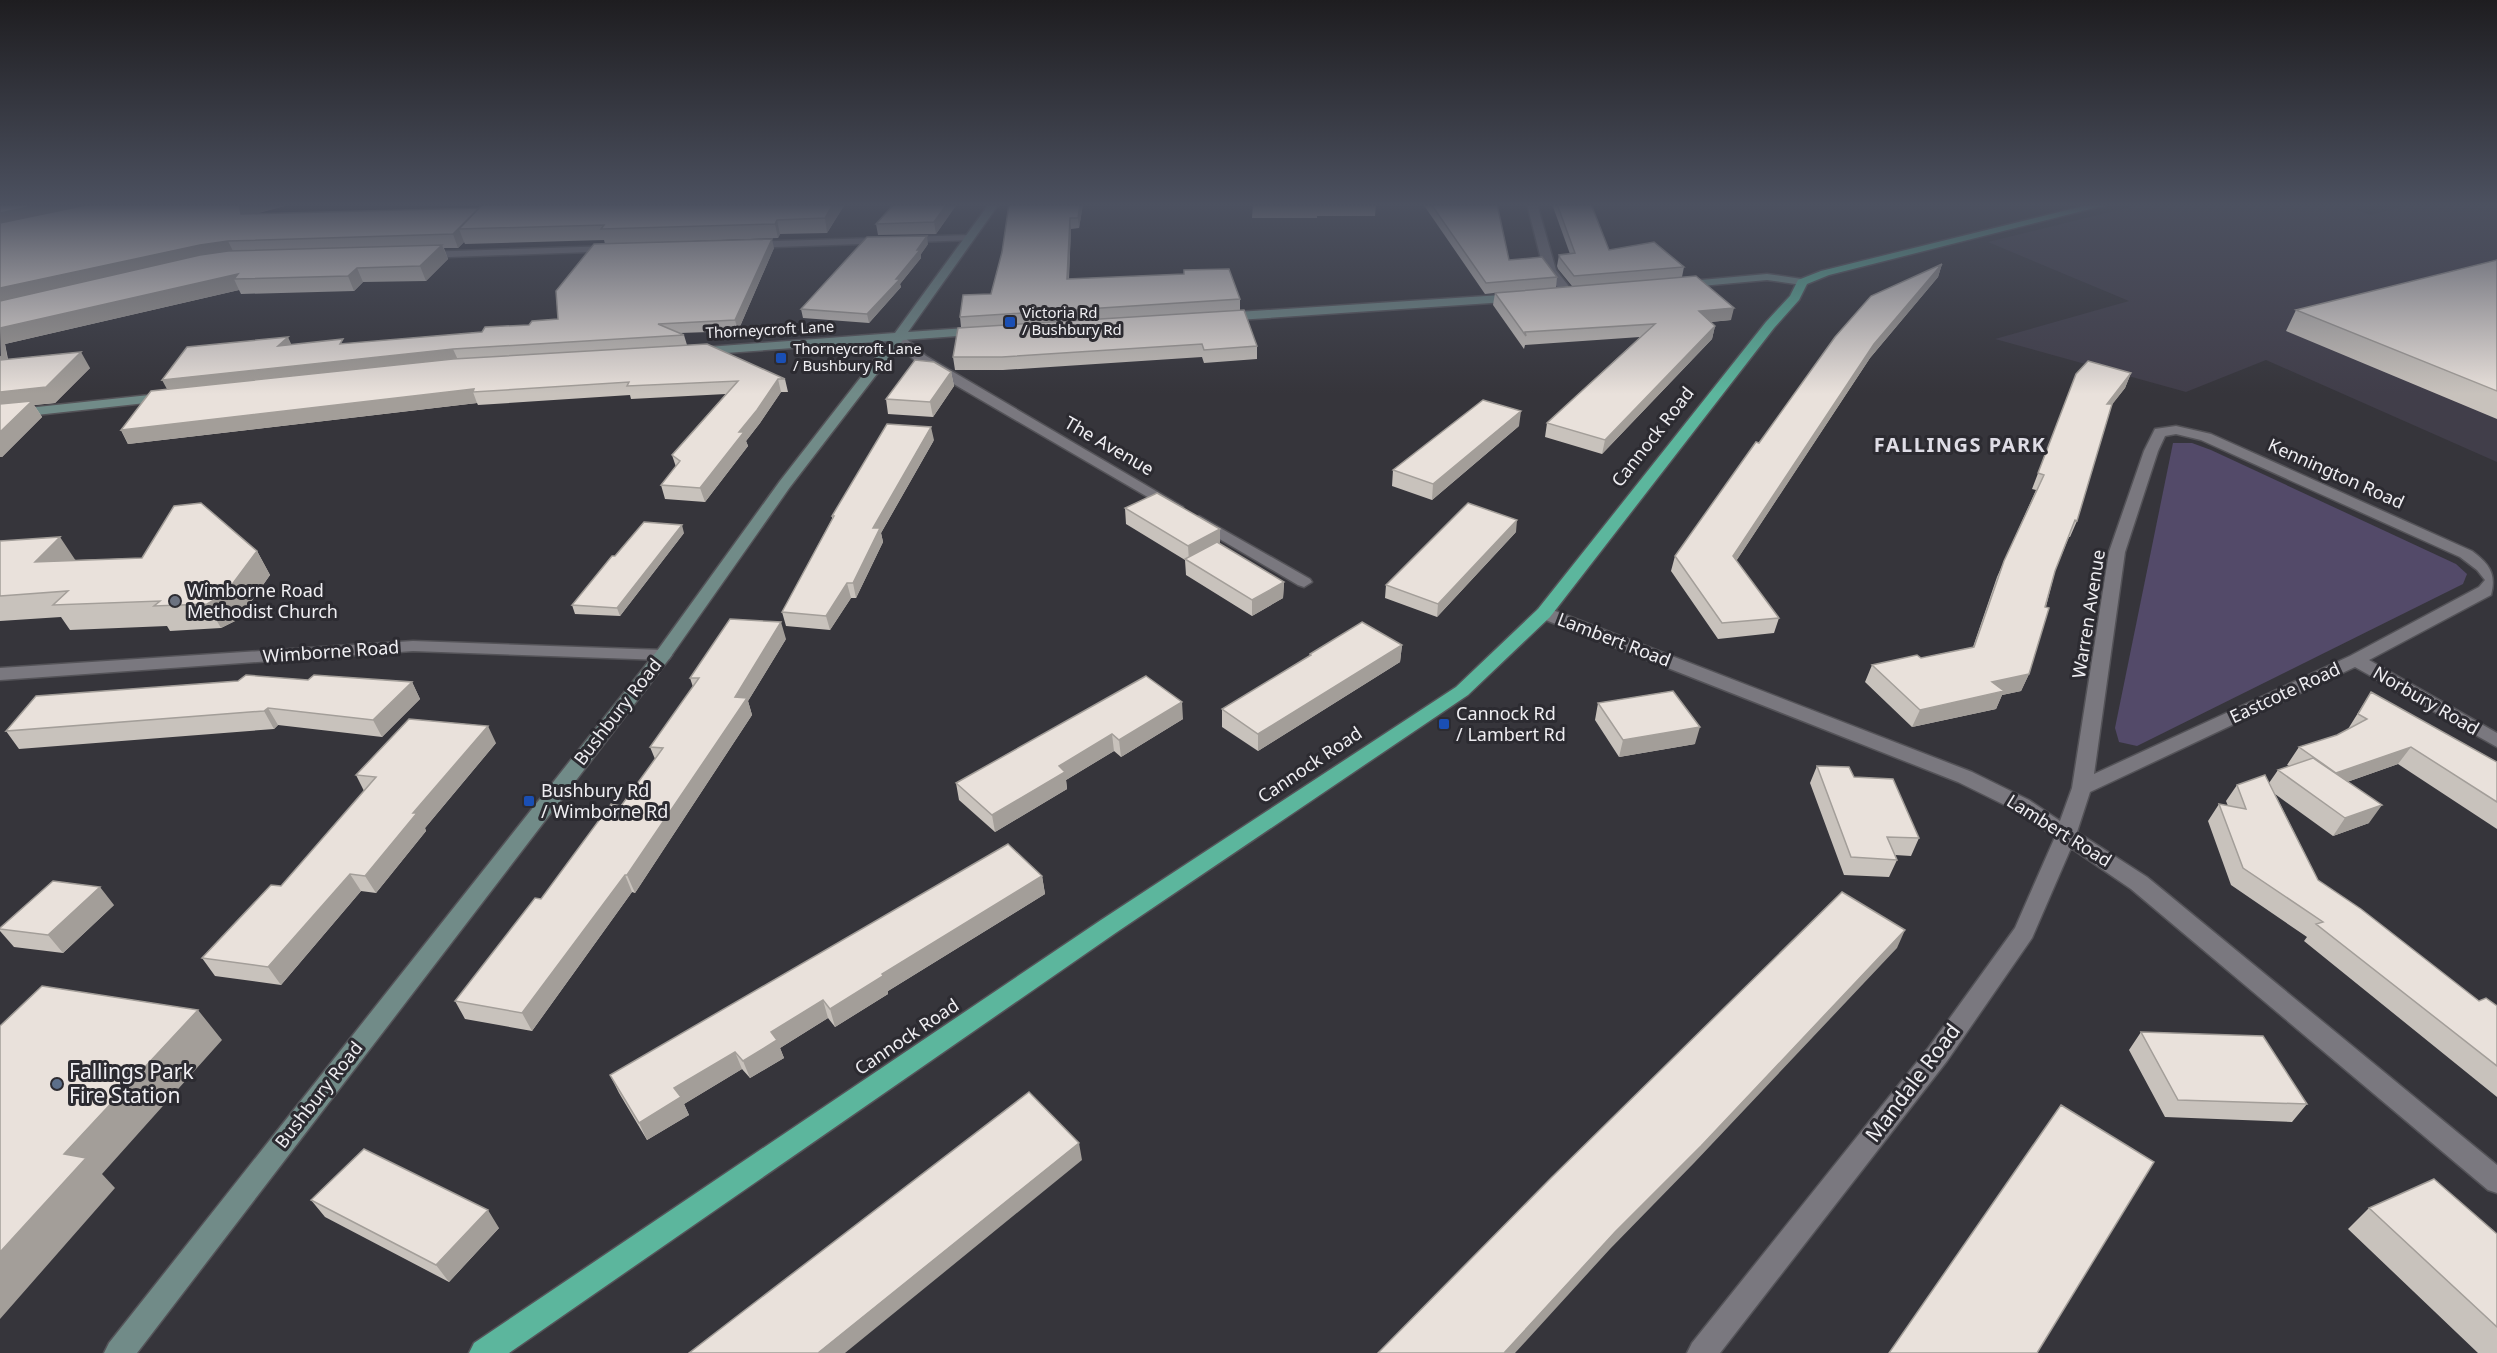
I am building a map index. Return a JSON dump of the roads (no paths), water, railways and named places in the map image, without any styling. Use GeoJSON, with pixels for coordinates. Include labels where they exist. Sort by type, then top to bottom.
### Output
{"type":"FeatureCollection","features":[{"type":"Feature","properties":{"kind":"highway"},"geometry":{"type":"LineString","coordinates":[[1802,282],[1848,267]]}},
{"type":"Feature","properties":{"kind":"highway","name":"Cannock Road"},"geometry":{"type":"LineString","coordinates":[[484,1353],[1099,933],[1462,691],[1544,613],[1770,325],[1795,297],[1802,282]]}},
{"type":"Feature","properties":{"kind":"street","name":"Bushbury Road"},"geometry":{"type":"LineString","coordinates":[[119,1353],[663,655],[785,484],[948,267]]}},
{"type":"Feature","properties":{"kind":"street"},"geometry":{"type":"LineString","coordinates":[[1549,267],[1569,294]]}},
{"type":"Feature","properties":{"kind":"street"},"geometry":{"type":"LineString","coordinates":[[1662,286],[1767,277],[1802,282]]}},
{"type":"Feature","properties":{"kind":"street"},"geometry":{"type":"LineString","coordinates":[[1214,318],[1535,297]]}},
{"type":"Feature","properties":{"kind":"street","name":"Thorneycroft Lane"},"geometry":{"type":"LineString","coordinates":[[685,352],[997,330]]}},
{"type":"Feature","properties":{"kind":"street","name":"The Avenue"},"geometry":{"type":"LineString","coordinates":[[897,338],[921,359],[1304,582]]}},
{"type":"Feature","properties":{"kind":"street"},"geometry":{"type":"LineString","coordinates":[[0,415],[180,396]]}},
{"type":"Feature","properties":{"kind":"street","name":"Kennington Road"},"geometry":{"type":"LineString","coordinates":[[2151,451],[2160,432],[2176,430],[2206,437],[2466,554],[2483,567],[2493,580],[2485,591]]}},
{"type":"Feature","properties":{"kind":"street","name":"Warren Avenue"},"geometry":{"type":"LineString","coordinates":[[2082,788],[2117,552],[2151,451]]}},
{"type":"Feature","properties":{"kind":"street","name":"Eastcote Road"},"geometry":{"type":"LineString","coordinates":[[2082,788],[2356,660],[2485,591]]}},
{"type":"Feature","properties":{"kind":"street","name":"Lambert Road"},"geometry":{"type":"LineString","coordinates":[[1544,613],[1965,777],[2022,805],[2139,883],[2497,1181]]}},
{"type":"Feature","properties":{"kind":"street","name":"Wimborne Road"},"geometry":{"type":"LineString","coordinates":[[0,674],[413,646],[663,655]]}},
{"type":"Feature","properties":{"kind":"street","name":"Norbury Road"},"geometry":{"type":"LineString","coordinates":[[2356,660],[2497,741]]}},
{"type":"Feature","properties":{"kind":"street","name":"Mandale Road"},"geometry":{"type":"LineString","coordinates":[[1702,1353],[1938,1054],[2024,932],[2066,834],[2082,788]]}},
{"type":"Feature","properties":{"kind":"place","name":"Victoria Rd / Bushbury Rd"},"geometry":{"type":"Point","coordinates":[1010,322]}},
{"type":"Feature","properties":{"kind":"place","name":"Thorneycroft Lane / Bushbury Rd"},"geometry":{"type":"Point","coordinates":[781,358]}},
{"type":"Feature","properties":{"kind":"place","name":"Wimborne Road Methodist Church"},"geometry":{"type":"Point","coordinates":[175,601]}},
{"type":"Feature","properties":{"kind":"place","name":"Cannock Rd / Lambert Rd"},"geometry":{"type":"Point","coordinates":[1444,724]}},
{"type":"Feature","properties":{"kind":"place","name":"Bushbury Rd / Wimborne Rd"},"geometry":{"type":"Point","coordinates":[529,801]}},
{"type":"Feature","properties":{"kind":"place","name":"Fallings Park Fire Station"},"geometry":{"type":"Point","coordinates":[57,1084]}},
{"type":"Feature","properties":{"kind":"district","name":"FALLINGS PARK"},"geometry":{"type":"Point","coordinates":[1960,445]}}]}
